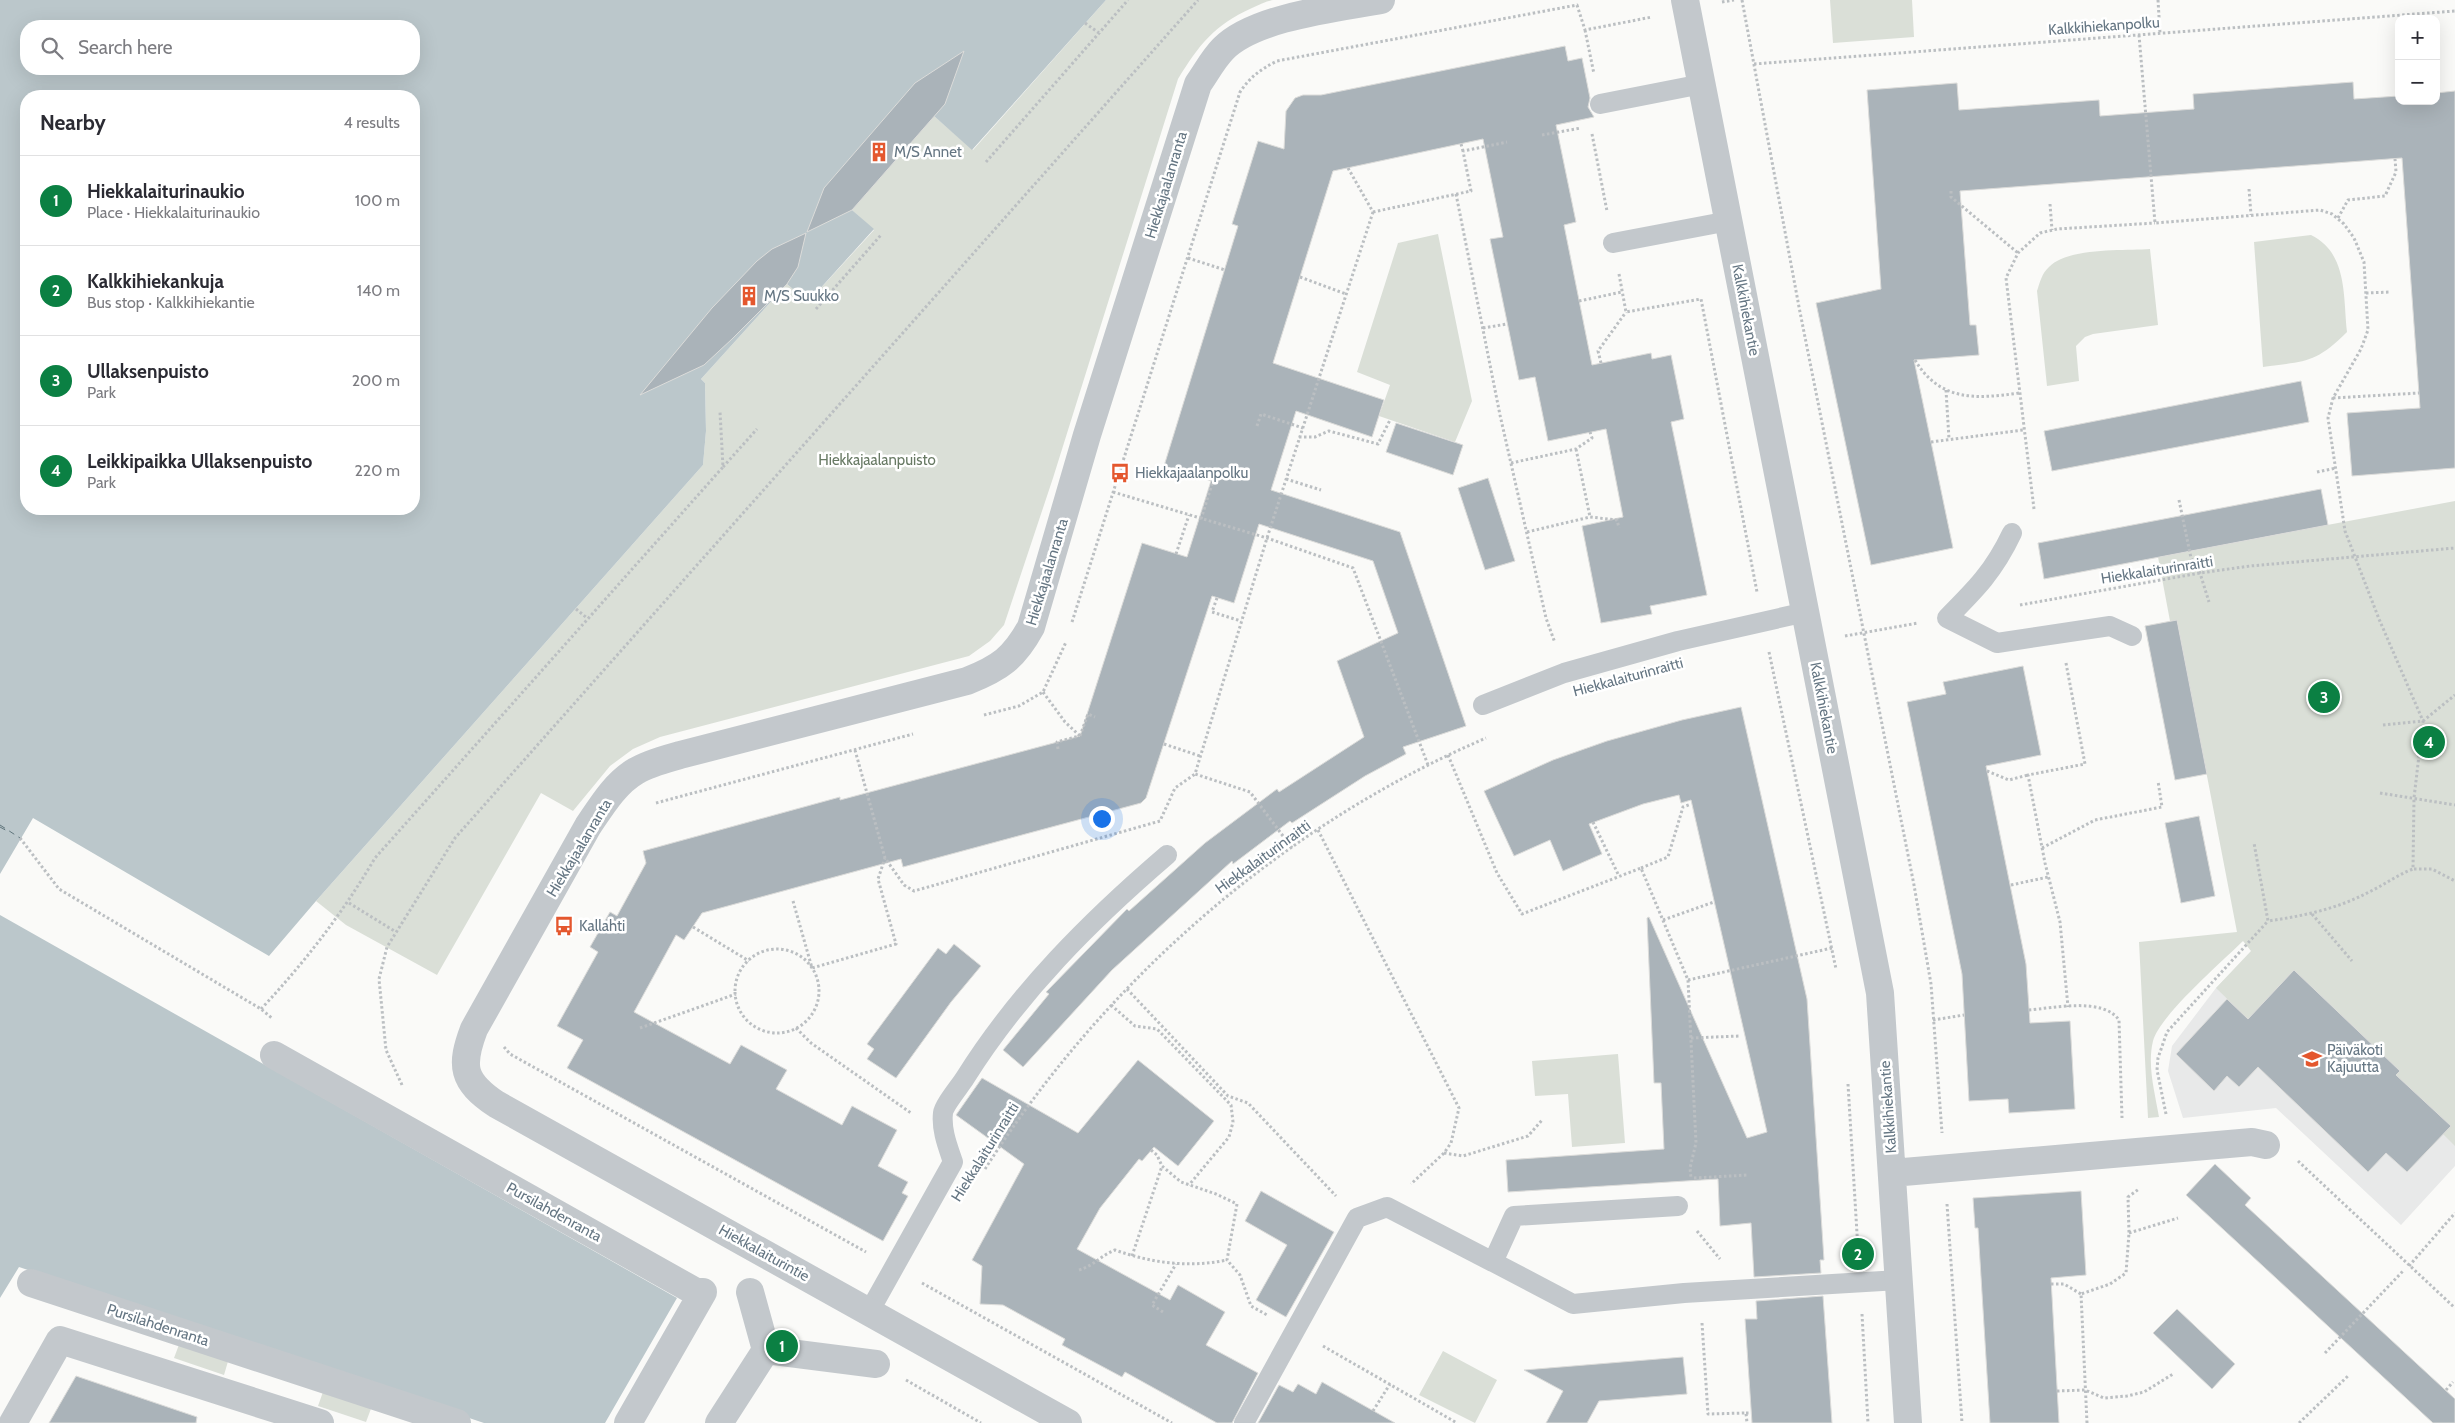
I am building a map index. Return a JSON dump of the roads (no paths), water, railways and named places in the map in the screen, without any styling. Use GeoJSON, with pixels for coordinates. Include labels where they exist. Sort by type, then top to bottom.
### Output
{"type":"FeatureCollection","features":[{"type":"Feature","properties":{"kind":"street","name":"Hiekkajaalanranta"},"geometry":{"type":"LineString","coordinates":[[466,1074],[464,1064],[466,1051],[474,1029],[588,826],[610,795],[637,770],[680,755],[967,681],[990,672],[1006,662],[1021,645],[1031,627],[1087,435],[1198,84],[1222,50],[1239,36],[1273,23],[1381,0]]}},
{"type":"Feature","properties":{"kind":"street","name":"Kalkkihiekantie"},"geometry":{"type":"LineString","coordinates":[[1684,0],[1729,220],[1880,993],[1908,1423]]}},
{"type":"Feature","properties":{"kind":"street","name":"Pursilahdenranta"},"geometry":{"type":"LineString","coordinates":[[274,1055],[696,1292],[703,1292],[628,1423]]}},
{"type":"Feature","properties":{"kind":"street","name":"Hiekkalaiturintie"},"geometry":{"type":"LineString","coordinates":[[466,1074],[474,1086],[496,1104],[1068,1423]]}},
{"type":"Feature","properties":{"kind":"street"},"geometry":{"type":"LineString","coordinates":[[1892,1173],[2252,1142],[2266,1145]]}},
{"type":"Feature","properties":{"kind":"street","name":"Pursilahdenranta"},"geometry":{"type":"LineString","coordinates":[[31,1283],[457,1423]]}},
{"type":"Feature","properties":{"kind":"street"},"geometry":{"type":"LineString","coordinates":[[719,1423],[766,1350],[750,1292]]}},
{"type":"Feature","properties":{"kind":"street"},"geometry":{"type":"LineString","coordinates":[[13,1423],[60,1340],[320,1423]]}},
{"type":"Feature","properties":{"kind":"street"},"geometry":{"type":"LineString","coordinates":[[766,1350],[888,1370]]}},
{"type":"Feature","properties":{"kind":"lane"},"geometry":{"type":"LineString","coordinates":[[1600,104],[1702,84]]}},
{"type":"Feature","properties":{"kind":"lane"},"geometry":{"type":"LineString","coordinates":[[1613,243],[1729,220]]}},
{"type":"Feature","properties":{"kind":"lane"},"geometry":{"type":"LineString","coordinates":[[2012,533],[2001,557],[1985,580],[1947,618],[1997,643],[2110,626],[2132,636]]}},
{"type":"Feature","properties":{"kind":"lane"},"geometry":{"type":"LineString","coordinates":[[1483,705],[1564,673],[1678,641],[1806,612]]}},
{"type":"Feature","properties":{"kind":"lane"},"geometry":{"type":"LineString","coordinates":[[869,1312],[953,1162],[944,1135],[943,1112],[991,1037],[1038,979],[1112,902],[1167,855]]}},
{"type":"Feature","properties":{"kind":"lane"},"geometry":{"type":"LineString","coordinates":[[1493,1262],[1514,1216],[1678,1206]]}},
{"type":"Feature","properties":{"kind":"lane"},"geometry":{"type":"LineString","coordinates":[[1244,1423],[1357,1218],[1387,1207],[1573,1304],[1700,1292],[1899,1280]]}},
{"type":"Feature","properties":{"kind":"place","name":"M/S Annet"},"geometry":{"type":"Point","coordinates":[879,152]}},
{"type":"Feature","properties":{"kind":"place","name":"M/S Suukko"},"geometry":{"type":"Point","coordinates":[749,296]}},
{"type":"Feature","properties":{"kind":"place","name":"Hiekkajaalanpolku"},"geometry":{"type":"Point","coordinates":[1120,473]}},
{"type":"Feature","properties":{"kind":"place","name":"Ullaksenpuisto"},"geometry":{"type":"Point","coordinates":[2324,697]}},
{"type":"Feature","properties":{"kind":"place","name":"Leikkipaikka Ullaksenpuisto"},"geometry":{"type":"Point","coordinates":[2429,742]}},
{"type":"Feature","properties":{"kind":"place","name":"Kallahti"},"geometry":{"type":"Point","coordinates":[564,926]}},
{"type":"Feature","properties":{"kind":"place","name":"Päiväkoti Kajuutta"},"geometry":{"type":"Point","coordinates":[2312,1059]}},
{"type":"Feature","properties":{"kind":"place","name":"Kalkkihiekankuja"},"geometry":{"type":"Point","coordinates":[1858,1254]}},
{"type":"Feature","properties":{"kind":"place","name":"Hiekkalaiturinaukio"},"geometry":{"type":"Point","coordinates":[782,1346]}},
{"type":"Feature","properties":{"kind":"park label","name":"Hiekkajaalanpuisto"},"geometry":{"type":"Point","coordinates":[877,460]}}]}
